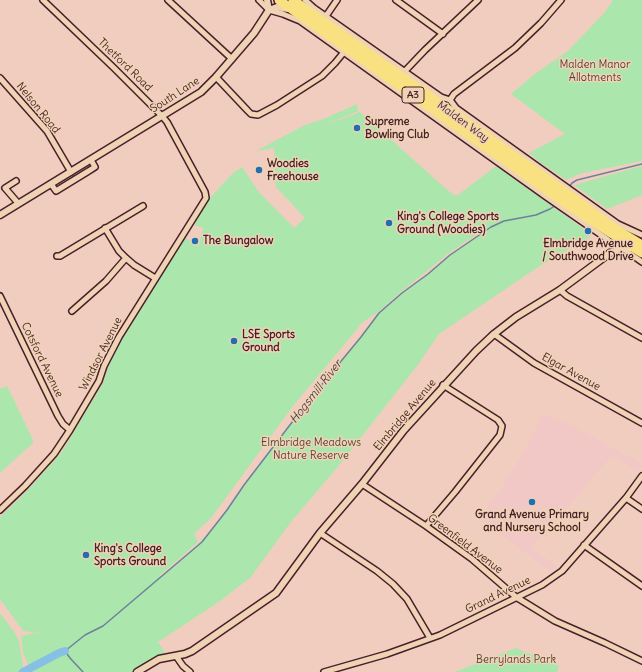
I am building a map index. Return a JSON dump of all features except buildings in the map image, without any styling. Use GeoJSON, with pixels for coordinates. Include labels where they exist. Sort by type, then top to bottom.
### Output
{"type":"FeatureCollection","features":[{"type":"Feature","properties":{"kind":"highway","name":"Malden Way"},"geometry":{"type":"LineString","coordinates":[[279,0],[293,5],[569,200]]}},
{"type":"Feature","properties":{"kind":"highway","name":"A3"},"geometry":{"type":"LineString","coordinates":[[569,200],[614,228],[638,246],[642,253]]}},
{"type":"Feature","properties":{"kind":"street","name":"Thetford Road"},"geometry":{"type":"LineString","coordinates":[[43,0],[114,68],[167,122],[206,196]]}},
{"type":"Feature","properties":{"kind":"street"},"geometry":{"type":"LineString","coordinates":[[168,0],[232,59]]}},
{"type":"Feature","properties":{"kind":"street","name":"Malden Way"},"geometry":{"type":"LineString","coordinates":[[259,0],[269,10],[293,17],[300,21],[344,52],[569,200],[611,243],[622,248],[642,262]]}},
{"type":"Feature","properties":{"kind":"street"},"geometry":{"type":"LineString","coordinates":[[267,0],[269,10],[293,5]]}},
{"type":"Feature","properties":{"kind":"street","name":"Malden Way"},"geometry":{"type":"LineString","coordinates":[[305,0],[441,97],[450,100],[456,108],[526,157],[551,188]]}},
{"type":"Feature","properties":{"kind":"street"},"geometry":{"type":"LineString","coordinates":[[326,16],[337,0]]}},
{"type":"Feature","properties":{"kind":"street"},"geometry":{"type":"LineString","coordinates":[[396,0],[443,34]]}},
{"type":"Feature","properties":{"kind":"street"},"geometry":{"type":"LineString","coordinates":[[405,71],[478,0]]}},
{"type":"Feature","properties":{"kind":"street"},"geometry":{"type":"LineString","coordinates":[[450,100],[454,94],[515,48],[541,23],[561,0]]}},
{"type":"Feature","properties":{"kind":"street","name":"South Lane"},"geometry":{"type":"LineString","coordinates":[[0,215],[201,92],[254,33],[269,10]]}},
{"type":"Feature","properties":{"kind":"street"},"geometry":{"type":"LineString","coordinates":[[216,77],[251,114],[258,114],[277,105],[322,76],[344,52]]}},
{"type":"Feature","properties":{"kind":"street","name":"Nelson Road"},"geometry":{"type":"LineString","coordinates":[[0,78],[47,131],[71,172]]}},
{"type":"Feature","properties":{"kind":"street"},"geometry":{"type":"LineString","coordinates":[[51,184],[56,191],[95,167],[91,160]]}},
{"type":"Feature","properties":{"kind":"street"},"geometry":{"type":"LineString","coordinates":[[16,181],[5,188],[18,204]]}},
{"type":"Feature","properties":{"kind":"street","name":"Windsor Avenue"},"geometry":{"type":"LineString","coordinates":[[0,510],[25,486],[54,454],[70,430],[99,381],[104,366],[119,337],[206,196]]}},
{"type":"Feature","properties":{"kind":"street"},"geometry":{"type":"LineString","coordinates":[[569,200],[642,235]]}},
{"type":"Feature","properties":{"kind":"street"},"geometry":{"type":"LineString","coordinates":[[56,256],[60,256],[143,206]]}},
{"type":"Feature","properties":{"kind":"street"},"geometry":{"type":"LineString","coordinates":[[105,228],[119,251],[126,258],[134,265],[156,278]]}},
{"type":"Feature","properties":{"kind":"street"},"geometry":{"type":"LineString","coordinates":[[610,253],[611,243]]}},
{"type":"Feature","properties":{"kind":"street","name":"Elmbridge Avenue"},"geometry":{"type":"LineString","coordinates":[[137,672],[158,659],[185,654],[192,651],[276,593],[320,533],[362,484],[404,430],[476,351],[494,334],[516,317],[560,290],[592,268],[610,253],[622,248],[638,246]]}},
{"type":"Feature","properties":{"kind":"street"},"geometry":{"type":"LineString","coordinates":[[72,311],[106,281],[126,258]]}},
{"type":"Feature","properties":{"kind":"street"},"geometry":{"type":"LineString","coordinates":[[560,290],[567,296],[642,338]]}},
{"type":"Feature","properties":{"kind":"street","name":"Cotsford Avenue"},"geometry":{"type":"LineString","coordinates":[[0,296],[58,416],[63,424],[70,430]]}},
{"type":"Feature","properties":{"kind":"street","name":"Elgar Avenue"},"geometry":{"type":"LineString","coordinates":[[494,334],[534,363],[642,423]]}},
{"type":"Feature","properties":{"kind":"street"},"geometry":{"type":"LineString","coordinates":[[426,526],[500,435],[502,426],[498,420],[443,386]]}},
{"type":"Feature","properties":{"kind":"street","name":"Grand Avenue"},"geometry":{"type":"LineString","coordinates":[[324,672],[387,654],[430,638],[553,578],[562,571],[626,498],[642,476]]}},
{"type":"Feature","properties":{"kind":"street","name":"Greenfield Avenue"},"geometry":{"type":"LineString","coordinates":[[362,484],[426,526],[472,559],[516,597],[555,621],[606,643],[642,661]]}},
{"type":"Feature","properties":{"kind":"street"},"geometry":{"type":"LineString","coordinates":[[626,498],[642,509]]}},
{"type":"Feature","properties":{"kind":"street"},"geometry":{"type":"LineString","coordinates":[[320,533],[377,570],[393,584],[407,599],[430,638]]}},
{"type":"Feature","properties":{"kind":"street"},"geometry":{"type":"LineString","coordinates":[[584,545],[642,586]]}},
{"type":"Feature","properties":{"kind":"street"},"geometry":{"type":"LineString","coordinates":[[176,656],[183,666],[190,672]]}},
{"type":"Feature","properties":{"kind":"shaded area","name":"Grand Avenue Primary and Nursery School"},"geometry":{"type":"Polygon","coordinates":[[[543,414],[573,426],[642,464],[638,471],[611,456],[557,520],[531,547],[556,566],[550,571],[478,517],[483,513],[500,490],[516,465],[531,440],[543,414]]]}},
{"type":"Feature","properties":{"kind":"green space","name":"Malden Manor Allotments"},"geometry":{"type":"Polygon","coordinates":[[[613,0],[642,0],[642,161],[582,173],[566,180],[529,153],[565,134],[511,94],[535,74],[568,51],[605,12],[613,0]]]}},
{"type":"Feature","properties":{"kind":"green space","name":"Elmbridge Meadows Nature Reserve"},"geometry":{"type":"Polygon","coordinates":[[[357,104],[358,111],[321,127],[360,112],[453,195],[458,195],[496,166],[588,232],[590,237],[538,267],[439,334],[417,366],[336,469],[290,523],[251,577],[220,601],[158,642],[165,652],[135,672],[31,672],[30,668],[46,659],[44,658],[29,666],[23,653],[21,634],[23,636],[33,633],[47,634],[23,631],[0,599],[0,517],[24,494],[65,447],[103,383],[113,354],[129,325],[185,238],[199,245],[203,228],[194,225],[209,199],[233,173],[242,167],[258,191],[294,228],[305,218],[276,187],[274,148],[256,151],[305,125],[326,118],[357,104]],[[486,228],[449,253],[378,312],[360,324],[293,406],[211,518],[194,534],[198,542],[159,576],[160,577],[195,547],[214,527],[278,440],[379,313],[450,255],[487,230],[486,228]]]}},
{"type":"Feature","properties":{"kind":"green space"},"geometry":{"type":"Polygon","coordinates":[[[642,166],[642,195],[607,209],[574,185],[642,166]]]}},
{"type":"Feature","properties":{"kind":"green space"},"geometry":{"type":"Polygon","coordinates":[[[7,386],[34,442],[0,473],[0,389],[7,386]]]}},
{"type":"Feature","properties":{"kind":"green space"},"geometry":{"type":"Polygon","coordinates":[[[0,613],[19,641],[24,672],[0,672],[0,613]]]}},
{"type":"Feature","properties":{"kind":"green space","name":"Berrylands Park"},"geometry":{"type":"Polygon","coordinates":[[[516,648],[559,666],[557,672],[455,672],[516,648]]]}},
{"type":"Feature","properties":{"kind":"waterway","name":"Hogsmill River"},"geometry":{"type":"LineString","coordinates":[[569,187],[577,180],[642,164]]}},
{"type":"Feature","properties":{"kind":"waterway","name":"Hogsmill River"},"geometry":{"type":"LineString","coordinates":[[83,672],[65,651],[85,635],[103,626],[202,542],[309,400],[379,313],[450,255],[491,227],[504,221],[536,215],[556,205]]}},
{"type":"Feature","properties":{"kind":"waterway","name":"Hogsmill River"},"geometry":{"type":"LineString","coordinates":[[23,672],[65,651]]}},
{"type":"Feature","properties":{"kind":"place","name":"Supreme Bowling Club"},"geometry":{"type":"Point","coordinates":[357,128]}},
{"type":"Feature","properties":{"kind":"place","name":"Woodies Freehouse"},"geometry":{"type":"Point","coordinates":[259,170]}},
{"type":"Feature","properties":{"kind":"place","name":"King's College Sports Ground (Woodies)"},"geometry":{"type":"Point","coordinates":[389,223]}},
{"type":"Feature","properties":{"kind":"place","name":"Elmbridge Avenue / Southwood Drive"},"geometry":{"type":"Point","coordinates":[588,231]}},
{"type":"Feature","properties":{"kind":"place","name":"The Bungalow"},"geometry":{"type":"Point","coordinates":[195,241]}},
{"type":"Feature","properties":{"kind":"place","name":"LSE Sports Ground"},"geometry":{"type":"Point","coordinates":[234,341]}},
{"type":"Feature","properties":{"kind":"place","name":"Grand Avenue Primary and Nursery School"},"geometry":{"type":"Point","coordinates":[532,502]}},
{"type":"Feature","properties":{"kind":"place","name":"King's College Sports Ground"},"geometry":{"type":"Point","coordinates":[86,555]}}]}
